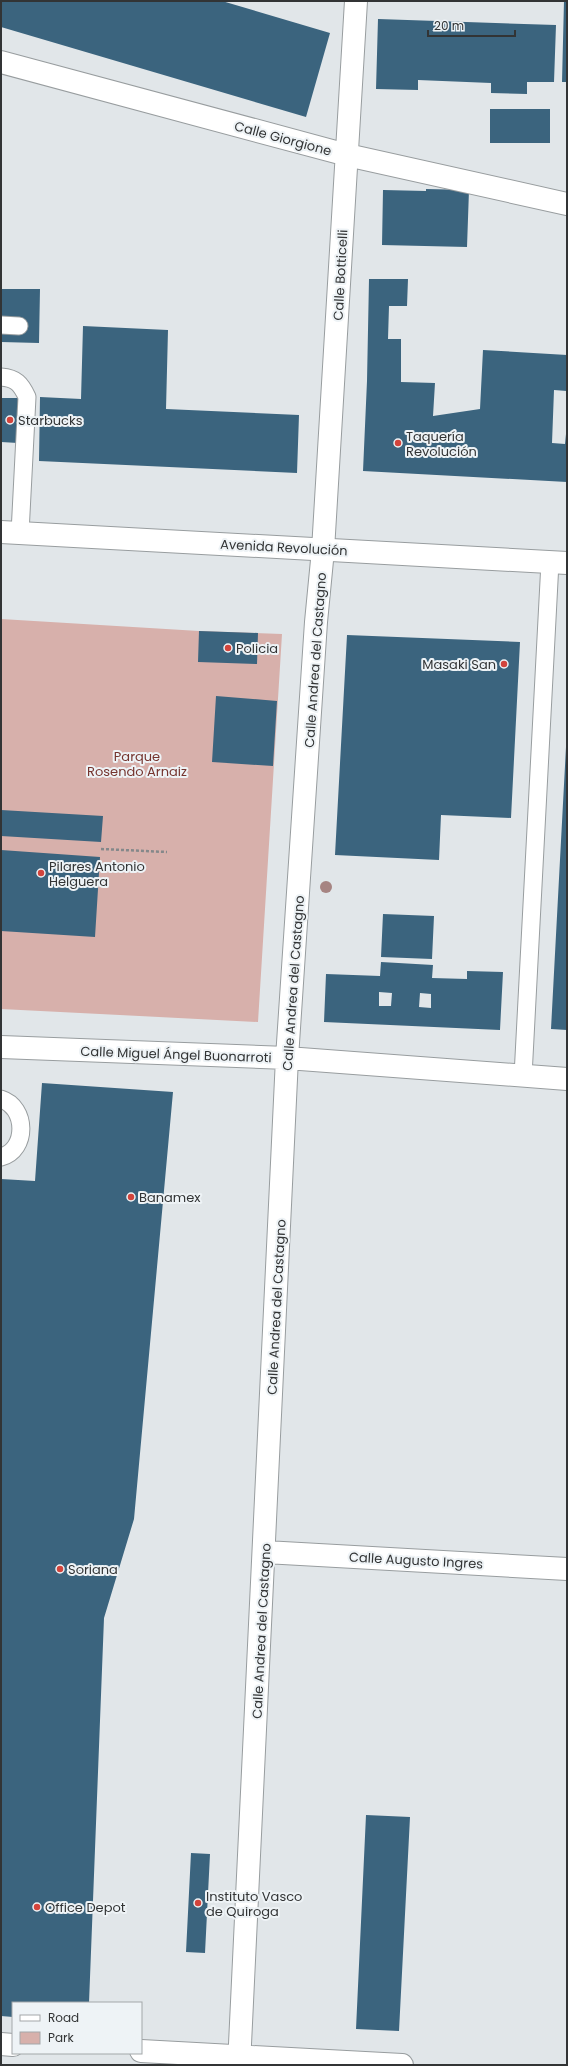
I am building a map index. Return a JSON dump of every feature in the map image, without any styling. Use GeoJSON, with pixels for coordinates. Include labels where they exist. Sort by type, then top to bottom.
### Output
{"type":"FeatureCollection","features":[{"type":"Feature","properties":{"kind":"street","name":"Calle Botticelli"},"geometry":{"type":"LineString","coordinates":[[323,550],[347,156],[354,2]]}},
{"type":"Feature","properties":{"kind":"street","name":"Calle Giorgione"},"geometry":{"type":"LineString","coordinates":[[1,62],[347,156],[567,204]]}},
{"type":"Feature","properties":{"kind":"street","name":"Avenida Revolución"},"geometry":{"type":"LineString","coordinates":[[10,533],[559,562]]}},
{"type":"Feature","properties":{"kind":"street","name":"Calle Andrea del Castagno"},"geometry":{"type":"LineString","coordinates":[[240,2060],[287,1058],[316,622],[323,550]]}},
{"type":"Feature","properties":{"kind":"street","name":"Calle Miguel Ángel Buonarroti"},"geometry":{"type":"LineString","coordinates":[[1,1047],[287,1058],[567,1079]]}},
{"type":"Feature","properties":{"kind":"street","name":"Calle Augusto Ingres"},"geometry":{"type":"LineString","coordinates":[[265,1552],[567,1569]]}},
{"type":"Feature","properties":{"kind":"street"},"geometry":{"type":"LineString","coordinates":[[1,2044],[12,2045]]}},
{"type":"Feature","properties":{"kind":"street"},"geometry":{"type":"LineString","coordinates":[[142,2051],[240,2060],[402,2065]]}},
{"type":"Feature","properties":{"kind":"lane"},"geometry":{"type":"LineString","coordinates":[[1,325],[19,326]]}},
{"type":"Feature","properties":{"kind":"lane"},"geometry":{"type":"LineString","coordinates":[[1,377],[10,378],[21,385],[27,397],[10,533]]}},
{"type":"Feature","properties":{"kind":"lane"},"geometry":{"type":"LineString","coordinates":[[523,1076],[559,562]]}},
{"type":"Feature","properties":{"kind":"lane"},"geometry":{"type":"LineString","coordinates":[[1,1099],[10,1101],[17,1109],[20,1120],[20,1135],[17,1147],[9,1155],[1,1157]]}},
{"type":"Feature","properties":{"kind":"path"},"geometry":{"type":"LineString","coordinates":[[100,849],[167,852]]}},
{"type":"Feature","properties":{"kind":"green space","name":"Parque Rosendo Arnaiz"},"geometry":{"type":"Polygon","coordinates":[[[1,619],[199,631],[282,634],[258,1022],[1,1009],[1,619]]]}},
{"type":"Feature","properties":{"kind":"building"},"geometry":{"type":"Polygon","coordinates":[[[1,1],[222,1],[330,33],[306,117],[1,27],[1,1]]]}},
{"type":"Feature","properties":{"kind":"building"},"geometry":{"type":"Polygon","coordinates":[[[564,1],[567,1],[567,82],[562,82],[564,1]]]}},
{"type":"Feature","properties":{"kind":"building"},"geometry":{"type":"Polygon","coordinates":[[[378,19],[556,25],[554,82],[527,82],[527,94],[491,93],[491,83],[418,80],[418,90],[376,89],[378,19]]]}},
{"type":"Feature","properties":{"kind":"building"},"geometry":{"type":"Polygon","coordinates":[[[490,109],[550,109],[550,143],[490,143],[490,109]]]}},
{"type":"Feature","properties":{"kind":"building"},"geometry":{"type":"Polygon","coordinates":[[[426,189],[469,190],[467,247],[382,245],[383,190],[426,191],[426,189]]]}},
{"type":"Feature","properties":{"kind":"building"},"geometry":{"type":"Polygon","coordinates":[[[369,279],[408,279],[407,306],[389,306],[388,339],[401,339],[401,382],[435,383],[433,416],[480,409],[483,350],[567,355],[567,391],[554,390],[552,443],[565,444],[567,424],[567,482],[363,471],[369,279]]]}},
{"type":"Feature","properties":{"kind":"building"},"geometry":{"type":"Polygon","coordinates":[[[1,289],[40,289],[39,343],[1,342],[1,289]]]}},
{"type":"Feature","properties":{"kind":"building"},"geometry":{"type":"Polygon","coordinates":[[[83,326],[168,330],[166,409],[299,415],[297,473],[39,461],[40,397],[81,399],[83,326]]]}},
{"type":"Feature","properties":{"kind":"building","name":"Starbucks"},"geometry":{"type":"Polygon","coordinates":[[[1,398],[21,398],[18,443],[1,442],[1,398]]]}},
{"type":"Feature","properties":{"kind":"building","name":"Policia"},"geometry":{"type":"Polygon","coordinates":[[[199,631],[258,633],[257,664],[198,662],[199,631]]]}},
{"type":"Feature","properties":{"kind":"building"},"geometry":{"type":"Polygon","coordinates":[[[347,635],[520,642],[511,818],[441,815],[439,860],[335,855],[347,635]]]}},
{"type":"Feature","properties":{"kind":"building"},"geometry":{"type":"Polygon","coordinates":[[[216,696],[277,701],[273,766],[212,762],[216,696]]]}},
{"type":"Feature","properties":{"kind":"building"},"geometry":{"type":"Polygon","coordinates":[[[567,747],[567,1030],[551,1029],[567,747]]]}},
{"type":"Feature","properties":{"kind":"building"},"geometry":{"type":"Polygon","coordinates":[[[1,810],[103,816],[101,842],[1,836],[1,810]]]}},
{"type":"Feature","properties":{"kind":"building"},"geometry":{"type":"Polygon","coordinates":[[[1,850],[100,857],[95,937],[1,931],[1,850]]]}},
{"type":"Feature","properties":{"kind":"building"},"geometry":{"type":"Polygon","coordinates":[[[383,914],[434,916],[432,959],[381,957],[383,914]]]}},
{"type":"Feature","properties":{"kind":"building"},"geometry":{"type":"Polygon","coordinates":[[[381,962],[433,965],[432,978],[467,979],[467,971],[503,972],[500,1030],[324,1022],[326,974],[380,976],[381,962]],[[379,992],[379,1006],[391,1006],[392,993],[379,992]],[[420,993],[419,1007],[431,1008],[431,994],[420,993]]]}},
{"type":"Feature","properties":{"kind":"building","name":"Soriana"},"geometry":{"type":"Polygon","coordinates":[[[42,1083],[173,1092],[134,1519],[104,1618],[89,2002],[12,2002],[12,2017],[1,2016],[1,1179],[35,1181],[42,1083]]]}},
{"type":"Feature","properties":{"kind":"building"},"geometry":{"type":"Polygon","coordinates":[[[366,1815],[410,1817],[399,2031],[356,2029],[366,1815]]]}},
{"type":"Feature","properties":{"kind":"building","name":"Instituto Vasco de Quiroga"},"geometry":{"type":"Polygon","coordinates":[[[191,1853],[210,1854],[205,1953],[186,1952],[191,1853]]]}},
{"type":"Feature","properties":{"kind":"place","name":"Starbucks"},"geometry":{"type":"Point","coordinates":[10,420]}},
{"type":"Feature","properties":{"kind":"place","name":"Taquería Revolución"},"geometry":{"type":"Point","coordinates":[398,443]}},
{"type":"Feature","properties":{"kind":"place","name":"Policia"},"geometry":{"type":"Point","coordinates":[228,648]}},
{"type":"Feature","properties":{"kind":"place","name":"Masaki San"},"geometry":{"type":"Point","coordinates":[504,664]}},
{"type":"Feature","properties":{"kind":"place","name":"Pilares Antonio Helguera"},"geometry":{"type":"Point","coordinates":[41,873]}},
{"type":"Feature","properties":{"kind":"place","name":"Banamex"},"geometry":{"type":"Point","coordinates":[131,1197]}},
{"type":"Feature","properties":{"kind":"place","name":"Soriana"},"geometry":{"type":"Point","coordinates":[60,1569]}},
{"type":"Feature","properties":{"kind":"place","name":"Instituto Vasco de Quiroga"},"geometry":{"type":"Point","coordinates":[198,1903]}},
{"type":"Feature","properties":{"kind":"place","name":"Office Depot"},"geometry":{"type":"Point","coordinates":[37,1907]}}]}
